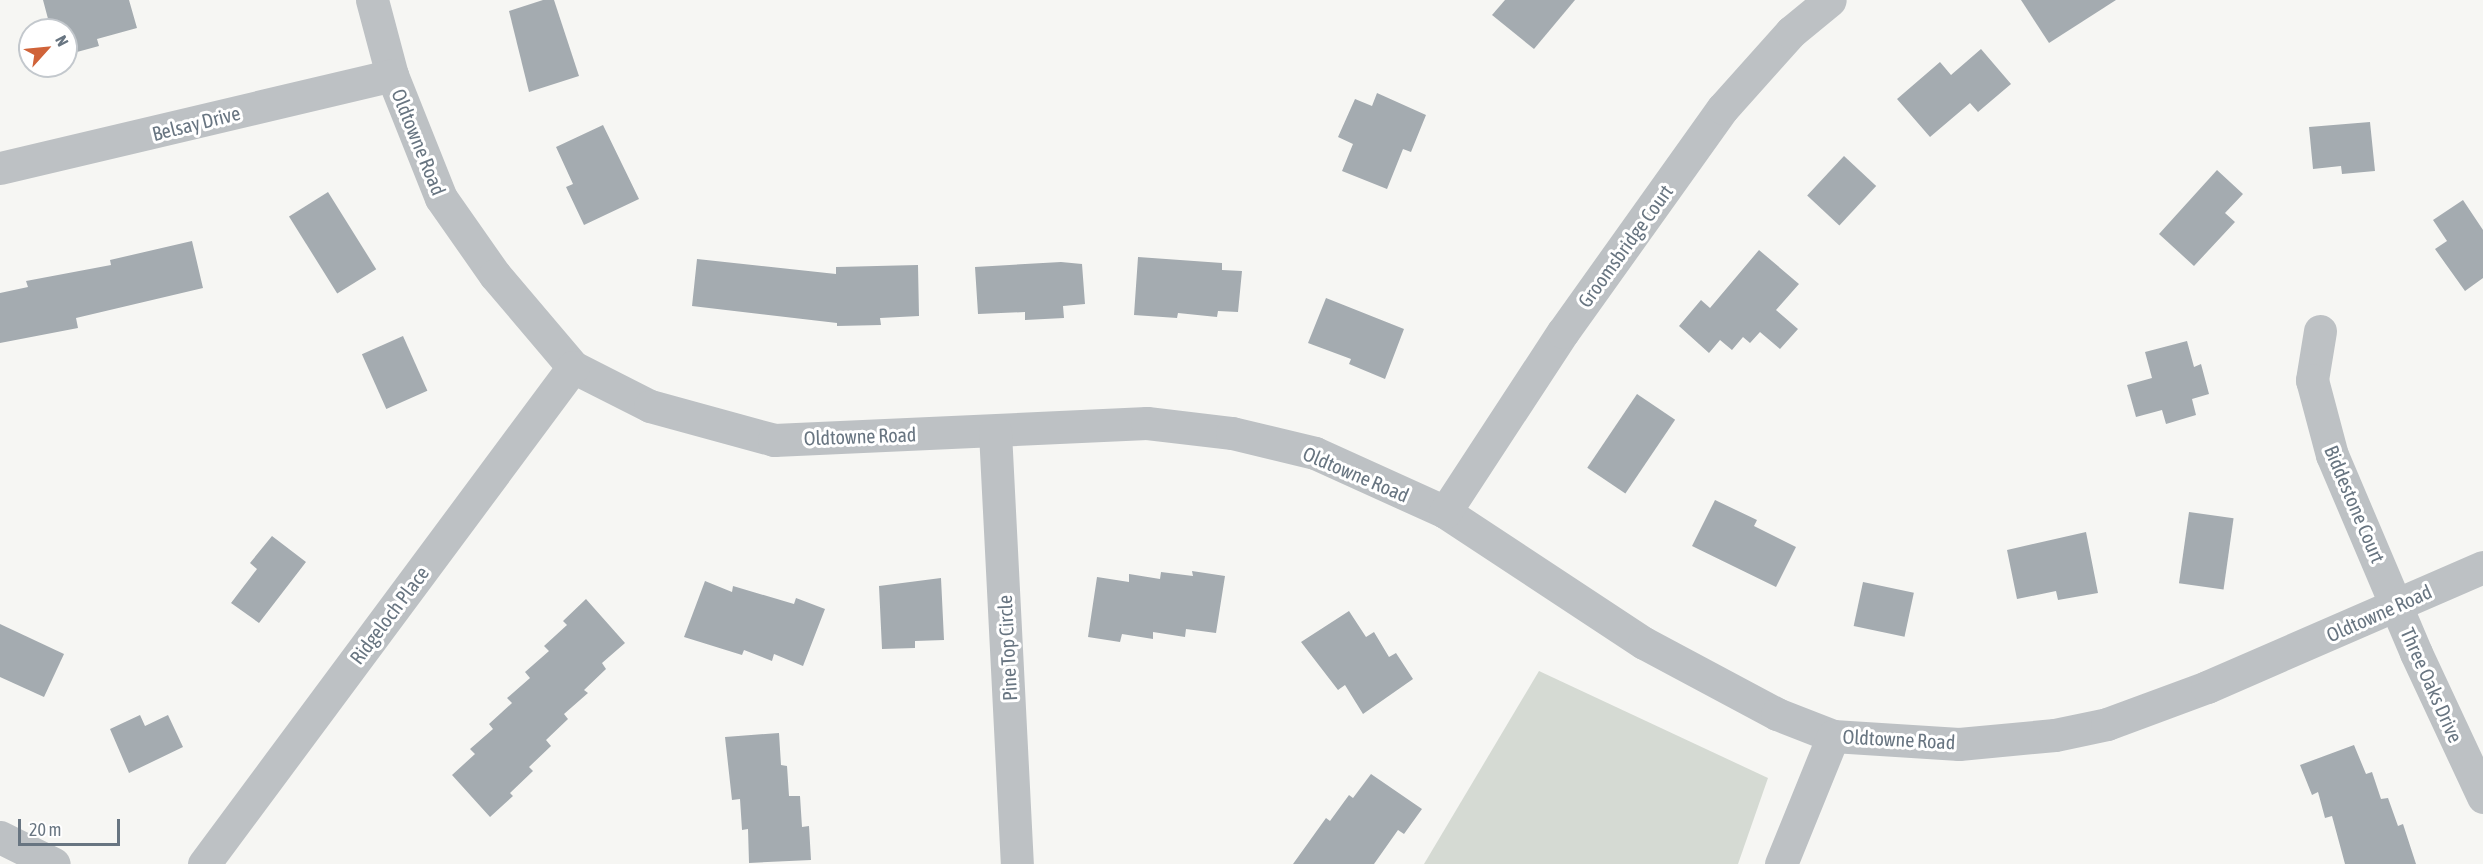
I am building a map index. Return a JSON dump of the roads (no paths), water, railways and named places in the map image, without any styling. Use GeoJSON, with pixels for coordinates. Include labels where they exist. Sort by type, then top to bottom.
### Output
{"type":"FeatureCollection","features":[{"type":"Feature","properties":{"kind":"street","name":"Oldtowne Road"},"geometry":{"type":"LineString","coordinates":[[372,0],[392,75],[441,198],[495,275],[573,367],[650,406],[774,440],[995,432],[1147,423],[1232,433],[1315,453],[1445,512],[1644,643],[1777,714],[1833,736],[1959,744],[2055,735],[2107,724],[2207,687],[2483,567]]}},
{"type":"Feature","properties":{"kind":"street","name":"Groomsbridge Court"},"geometry":{"type":"LineString","coordinates":[[1445,512],[1563,332],[1723,108],[1791,32],[1830,0]]}},
{"type":"Feature","properties":{"kind":"street","name":"Belsay Drive"},"geometry":{"type":"LineString","coordinates":[[0,168],[392,75]]}},
{"type":"Feature","properties":{"kind":"street","name":"Biddestone Court"},"geometry":{"type":"LineString","coordinates":[[2320,331],[2312,380],[2332,455],[2397,605]]}},
{"type":"Feature","properties":{"kind":"street","name":"Ridgeloch Place"},"geometry":{"type":"LineString","coordinates":[[204,864],[573,367]]}},
{"type":"Feature","properties":{"kind":"street","name":"Pine Top Circle"},"geometry":{"type":"LineString","coordinates":[[995,432],[1017,864]]}},
{"type":"Feature","properties":{"kind":"street","name":"Three Oaks Drive"},"geometry":{"type":"LineString","coordinates":[[2397,605],[2483,797]]}},
{"type":"Feature","properties":{"kind":"street"},"geometry":{"type":"LineString","coordinates":[[1781,864],[1833,736]]}},
{"type":"Feature","properties":{"kind":"street"},"geometry":{"type":"LineString","coordinates":[[0,837],[54,864]]}}]}
